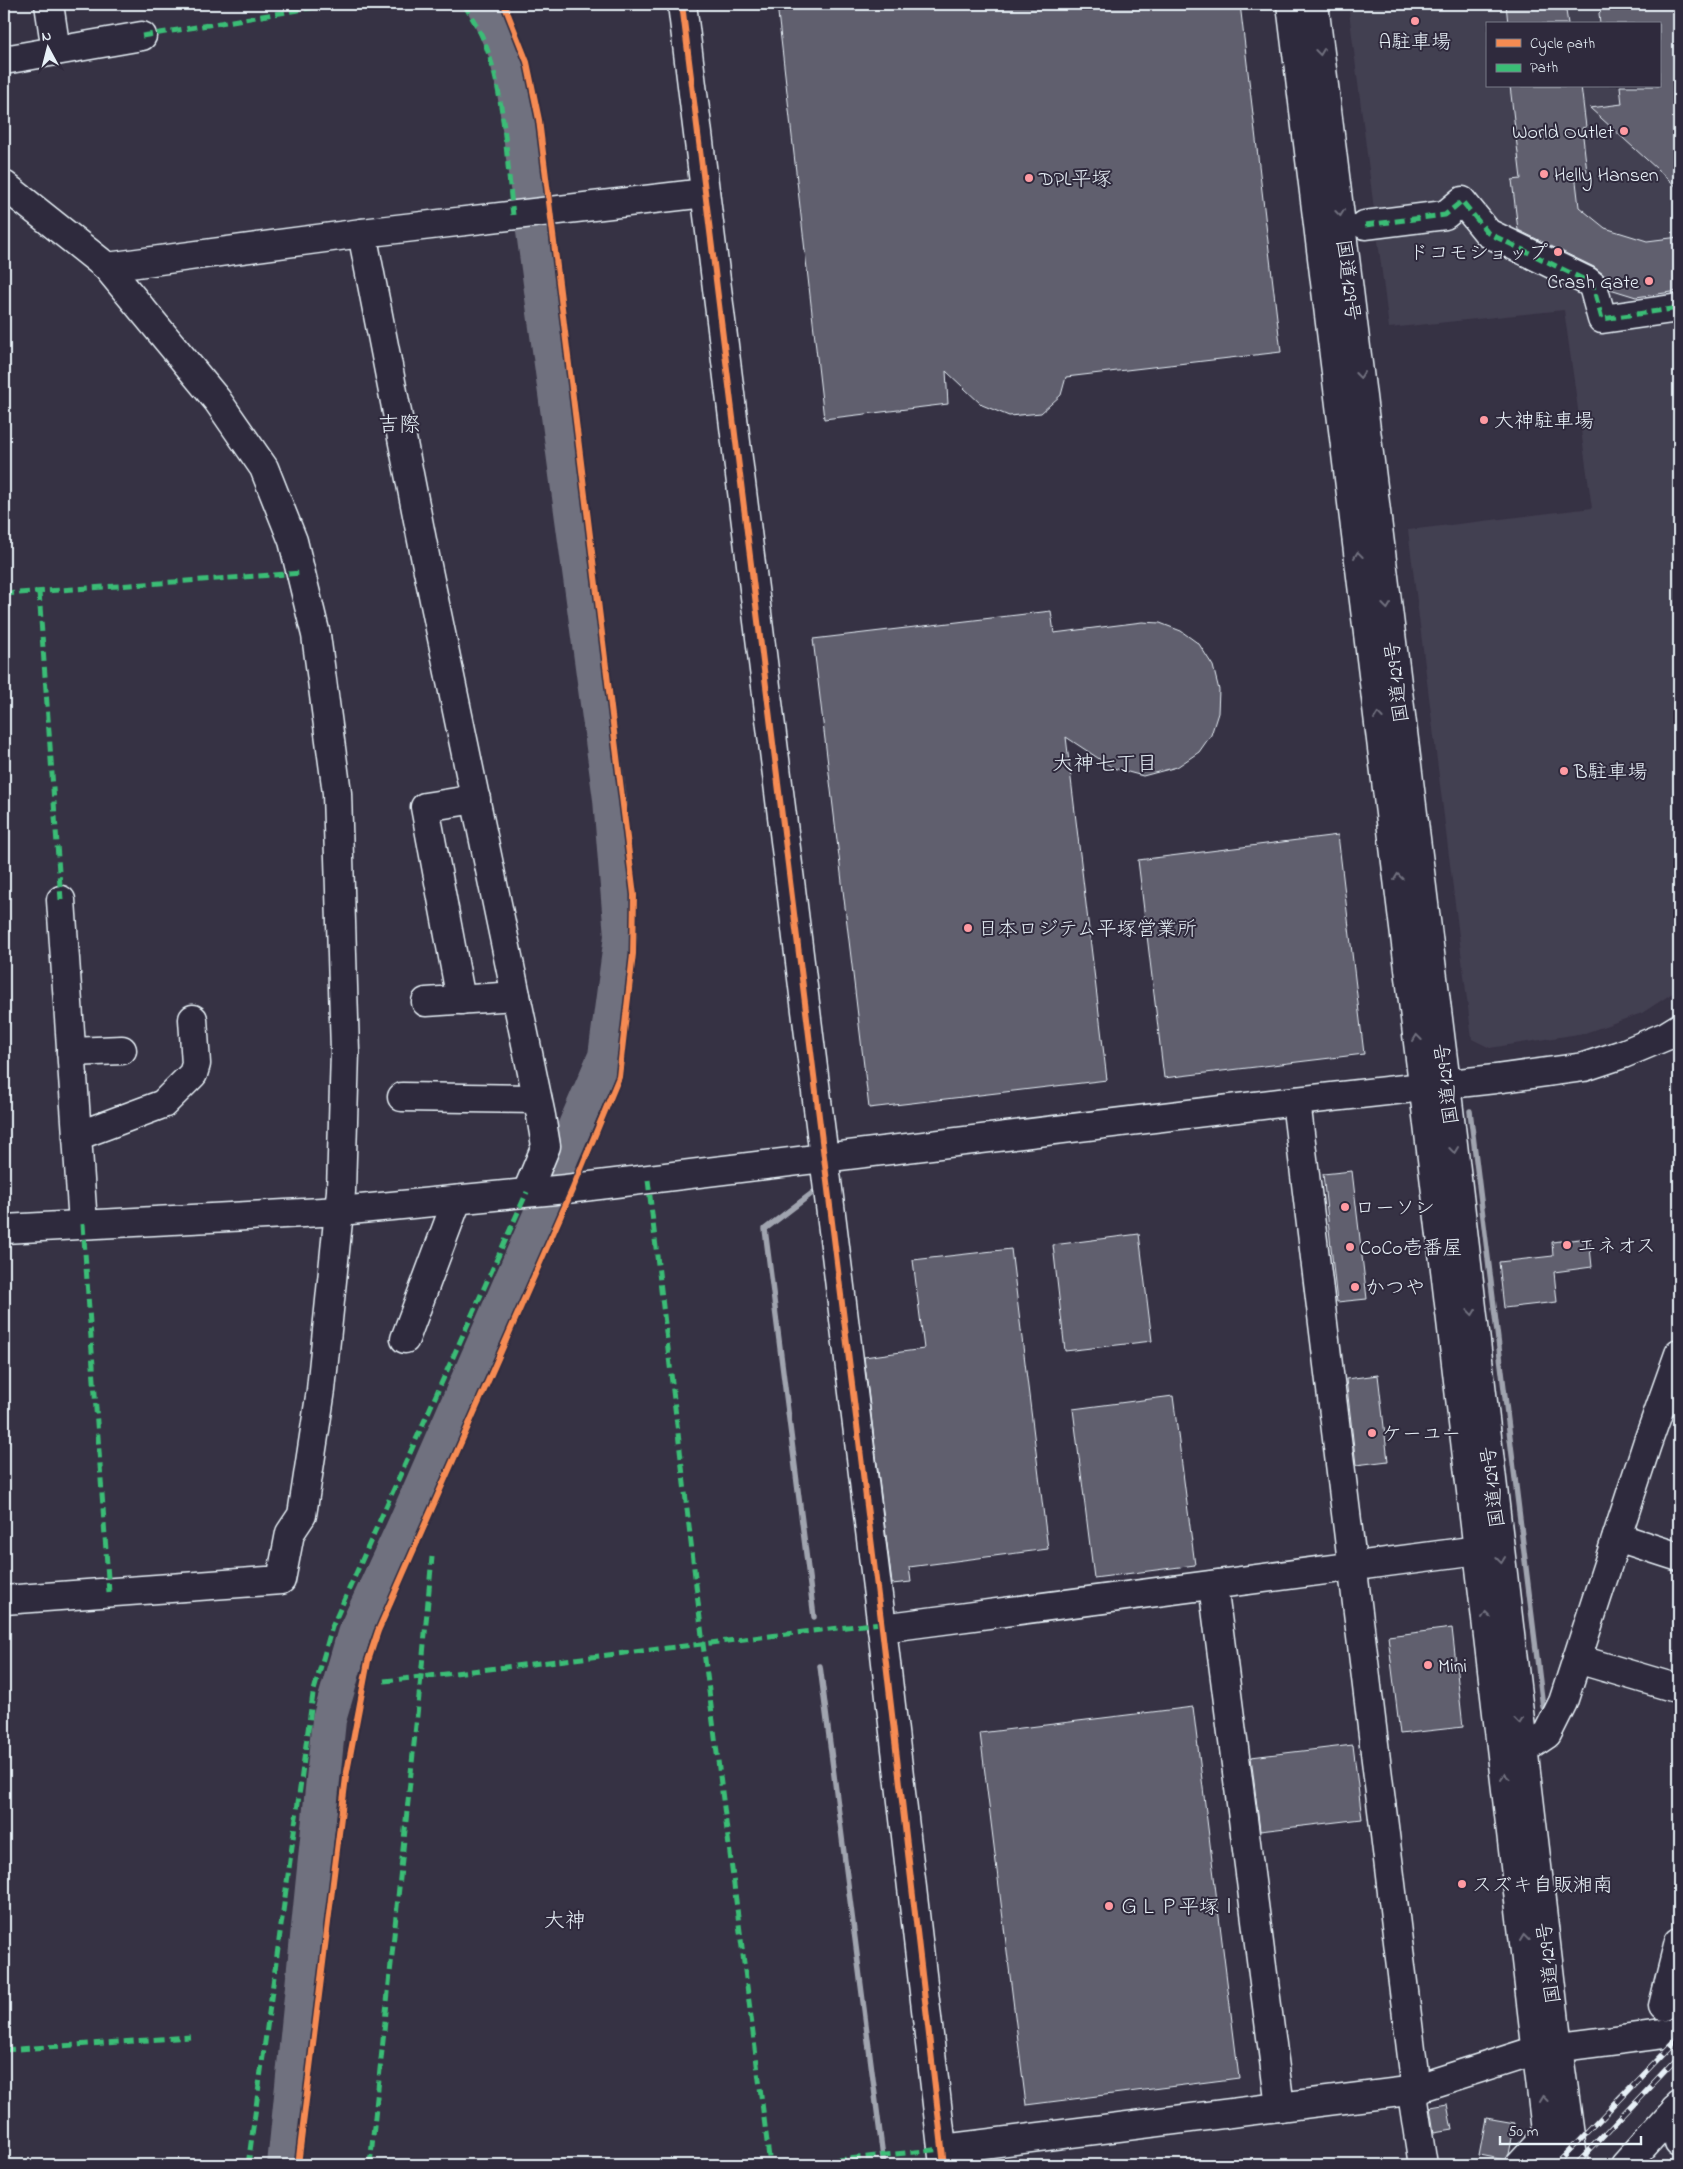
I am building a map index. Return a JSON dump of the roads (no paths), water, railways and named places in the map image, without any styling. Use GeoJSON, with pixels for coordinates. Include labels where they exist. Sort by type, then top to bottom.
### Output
{"type":"FeatureCollection","features":[{"type":"Feature","properties":{"kind":"main road"},"geometry":{"type":"LineString","coordinates":[[49,4],[56,51]]}},
{"type":"Feature","properties":{"kind":"main road"},"geometry":{"type":"LineString","coordinates":[[682,4],[882,1628],[944,2157],[1280,2107],[1416,2090],[1548,2049],[1679,2032]]}},
{"type":"Feature","properties":{"kind":"main road","name":"国道129号"},"geometry":{"type":"LineString","coordinates":[[1291,4],[1523,1750],[1548,2049],[1546,2136],[1550,2165]]}},
{"type":"Feature","properties":{"kind":"main road","name":"国道129号"},"geometry":{"type":"LineString","coordinates":[[1314,4],[1435,1086],[1478,1550],[1548,2049],[1574,2165]]}},
{"type":"Feature","properties":{"kind":"main road"},"geometry":{"type":"LineString","coordinates":[[4,60],[142,36]]}},
{"type":"Feature","properties":{"kind":"main road"},"geometry":{"type":"LineString","coordinates":[[4,185],[107,267],[217,400],[264,468],[293,541],[316,635],[336,793],[345,1051],[340,1211],[321,1390],[302,1515],[290,1533],[281,1580],[4,1600]]}},
{"type":"Feature","properties":{"kind":"main road"},"geometry":{"type":"LineString","coordinates":[[107,267],[362,232],[705,193]]}},
{"type":"Feature","properties":{"kind":"main road"},"geometry":{"type":"LineString","coordinates":[[1365,225],[1445,214],[1462,201],[1488,233],[1587,281],[1593,286],[1602,319],[1679,308]]}},
{"type":"Feature","properties":{"kind":"main road"},"geometry":{"type":"LineString","coordinates":[[362,232],[426,561],[546,1146],[530,1192]]}},
{"type":"Feature","properties":{"kind":"main road"},"geometry":{"type":"LineString","coordinates":[[461,1000],[425,807],[476,800]]}},
{"type":"Feature","properties":{"kind":"main road"},"geometry":{"type":"LineString","coordinates":[[61,900],[83,1224]]}},
{"type":"Feature","properties":{"kind":"main road"},"geometry":{"type":"LineString","coordinates":[[426,1002],[516,996]]}},
{"type":"Feature","properties":{"kind":"main road"},"geometry":{"type":"LineString","coordinates":[[77,1136],[163,1104],[194,1074],[196,1064],[193,1019]]}},
{"type":"Feature","properties":{"kind":"main road"},"geometry":{"type":"LineString","coordinates":[[4,1229],[340,1211],[458,1200],[824,1159],[1296,1101],[1435,1086],[1584,1067],[1623,1054],[1666,1036],[1679,1028]]}},
{"type":"Feature","properties":{"kind":"main road"},"geometry":{"type":"LineString","coordinates":[[71,1052],[122,1050]]}},
{"type":"Feature","properties":{"kind":"main road"},"geometry":{"type":"LineString","coordinates":[[402,1097],[537,1098]]}},
{"type":"Feature","properties":{"kind":"main road"},"geometry":{"type":"LineString","coordinates":[[1296,1101],[1416,2090],[1413,2108],[1421,2156]]}},
{"type":"Feature","properties":{"kind":"main road"},"geometry":{"type":"LineString","coordinates":[[405,1339],[458,1200]]}},
{"type":"Feature","properties":{"kind":"main road"},"geometry":{"type":"LineString","coordinates":[[1523,1750],[1547,1734],[1563,1702],[1617,1537],[1673,1392],[1679,1354]]}},
{"type":"Feature","properties":{"kind":"main road"},"geometry":{"type":"LineString","coordinates":[[1617,1537],[1679,1557]]}},
{"type":"Feature","properties":{"kind":"main road"},"geometry":{"type":"LineString","coordinates":[[882,1628],[1478,1550]]}},
{"type":"Feature","properties":{"kind":"main road"},"geometry":{"type":"LineString","coordinates":[[1213,1585],[1280,2107]]}},
{"type":"Feature","properties":{"kind":"main road"},"geometry":{"type":"LineString","coordinates":[[1577,1659],[1679,1689]]}},
{"type":"Feature","properties":{"kind":"main road"},"geometry":{"type":"LineString","coordinates":[[1645,2035],[1671,1997],[1679,1942]]}},
{"type":"Feature","properties":{"kind":"main road"},"geometry":{"type":"LineString","coordinates":[[1677,2107],[1679,2140]]}},
{"type":"Feature","properties":{"kind":"main road"},"geometry":{"type":"LineString","coordinates":[[1625,2165],[1677,2107]]}},
{"type":"Feature","properties":{"kind":"main road"},"geometry":{"type":"LineString","coordinates":[[1519,2165],[1546,2136]]}},
{"type":"Feature","properties":{"kind":"waterway"},"geometry":{"type":"LineString","coordinates":[[284,2165],[329,1720],[354,1634],[403,1528],[539,1217],[562,1156],[605,1056],[621,936],[610,799],[514,91],[505,51],[483,4]]}},
{"type":"Feature","properties":{"kind":"waterway"},"geometry":{"type":"LineString","coordinates":[[1470,1111],[1543,1707]]}},
{"type":"Feature","properties":{"kind":"waterway"},"geometry":{"type":"LineString","coordinates":[[814,1617],[765,1229],[815,1191]]}},
{"type":"Feature","properties":{"kind":"waterway"},"geometry":{"type":"LineString","coordinates":[[820,1666],[884,2165]]}},
{"type":"Feature","properties":{"kind":"railway"},"geometry":{"type":"LineString","coordinates":[[1556,2165],[1679,2037]]}},
{"type":"Feature","properties":{"kind":"railway"},"geometry":{"type":"LineString","coordinates":[[1576,2165],[1679,2056]]}},
{"type":"Feature","properties":{"kind":"place","name":"A駐車場"},"geometry":{"type":"Point","coordinates":[1415,21]}},
{"type":"Feature","properties":{"kind":"place","name":"World Outlet"},"geometry":{"type":"Point","coordinates":[1624,131]}},
{"type":"Feature","properties":{"kind":"place","name":"Helly Hansen"},"geometry":{"type":"Point","coordinates":[1544,174]}},
{"type":"Feature","properties":{"kind":"place","name":"DPL平塚"},"geometry":{"type":"Point","coordinates":[1029,178]}},
{"type":"Feature","properties":{"kind":"place","name":"ドコモショップ"},"geometry":{"type":"Point","coordinates":[1558,252]}},
{"type":"Feature","properties":{"kind":"place","name":"Crash Gate"},"geometry":{"type":"Point","coordinates":[1649,281]}},
{"type":"Feature","properties":{"kind":"place","name":"大神駐車場"},"geometry":{"type":"Point","coordinates":[1484,420]}},
{"type":"Feature","properties":{"kind":"place","name":"B駐車場"},"geometry":{"type":"Point","coordinates":[1564,771]}},
{"type":"Feature","properties":{"kind":"place","name":"日本ロジテム平塚営業所"},"geometry":{"type":"Point","coordinates":[968,928]}},
{"type":"Feature","properties":{"kind":"place","name":"ローソン"},"geometry":{"type":"Point","coordinates":[1345,1207]}},
{"type":"Feature","properties":{"kind":"place","name":"エネオス"},"geometry":{"type":"Point","coordinates":[1567,1245]}},
{"type":"Feature","properties":{"kind":"place","name":"CoCo壱番屋"},"geometry":{"type":"Point","coordinates":[1350,1247]}},
{"type":"Feature","properties":{"kind":"place","name":"かつや"},"geometry":{"type":"Point","coordinates":[1355,1287]}},
{"type":"Feature","properties":{"kind":"place","name":"ケーユー"},"geometry":{"type":"Point","coordinates":[1372,1433]}},
{"type":"Feature","properties":{"kind":"place","name":"Mini"},"geometry":{"type":"Point","coordinates":[1428,1665]}},
{"type":"Feature","properties":{"kind":"place","name":"スズキ自販湘南"},"geometry":{"type":"Point","coordinates":[1462,1884]}},
{"type":"Feature","properties":{"kind":"place","name":"ＧＬＰ平塚Ⅰ"},"geometry":{"type":"Point","coordinates":[1109,1906]}},
{"type":"Feature","properties":{"kind":"district","name":"吉際"},"geometry":{"type":"Point","coordinates":[399,424]}},
{"type":"Feature","properties":{"kind":"district","name":"大神七丁目"},"geometry":{"type":"Point","coordinates":[1105,763]}},
{"type":"Feature","properties":{"kind":"district","name":"大神"},"geometry":{"type":"Point","coordinates":[565,1920]}}]}
